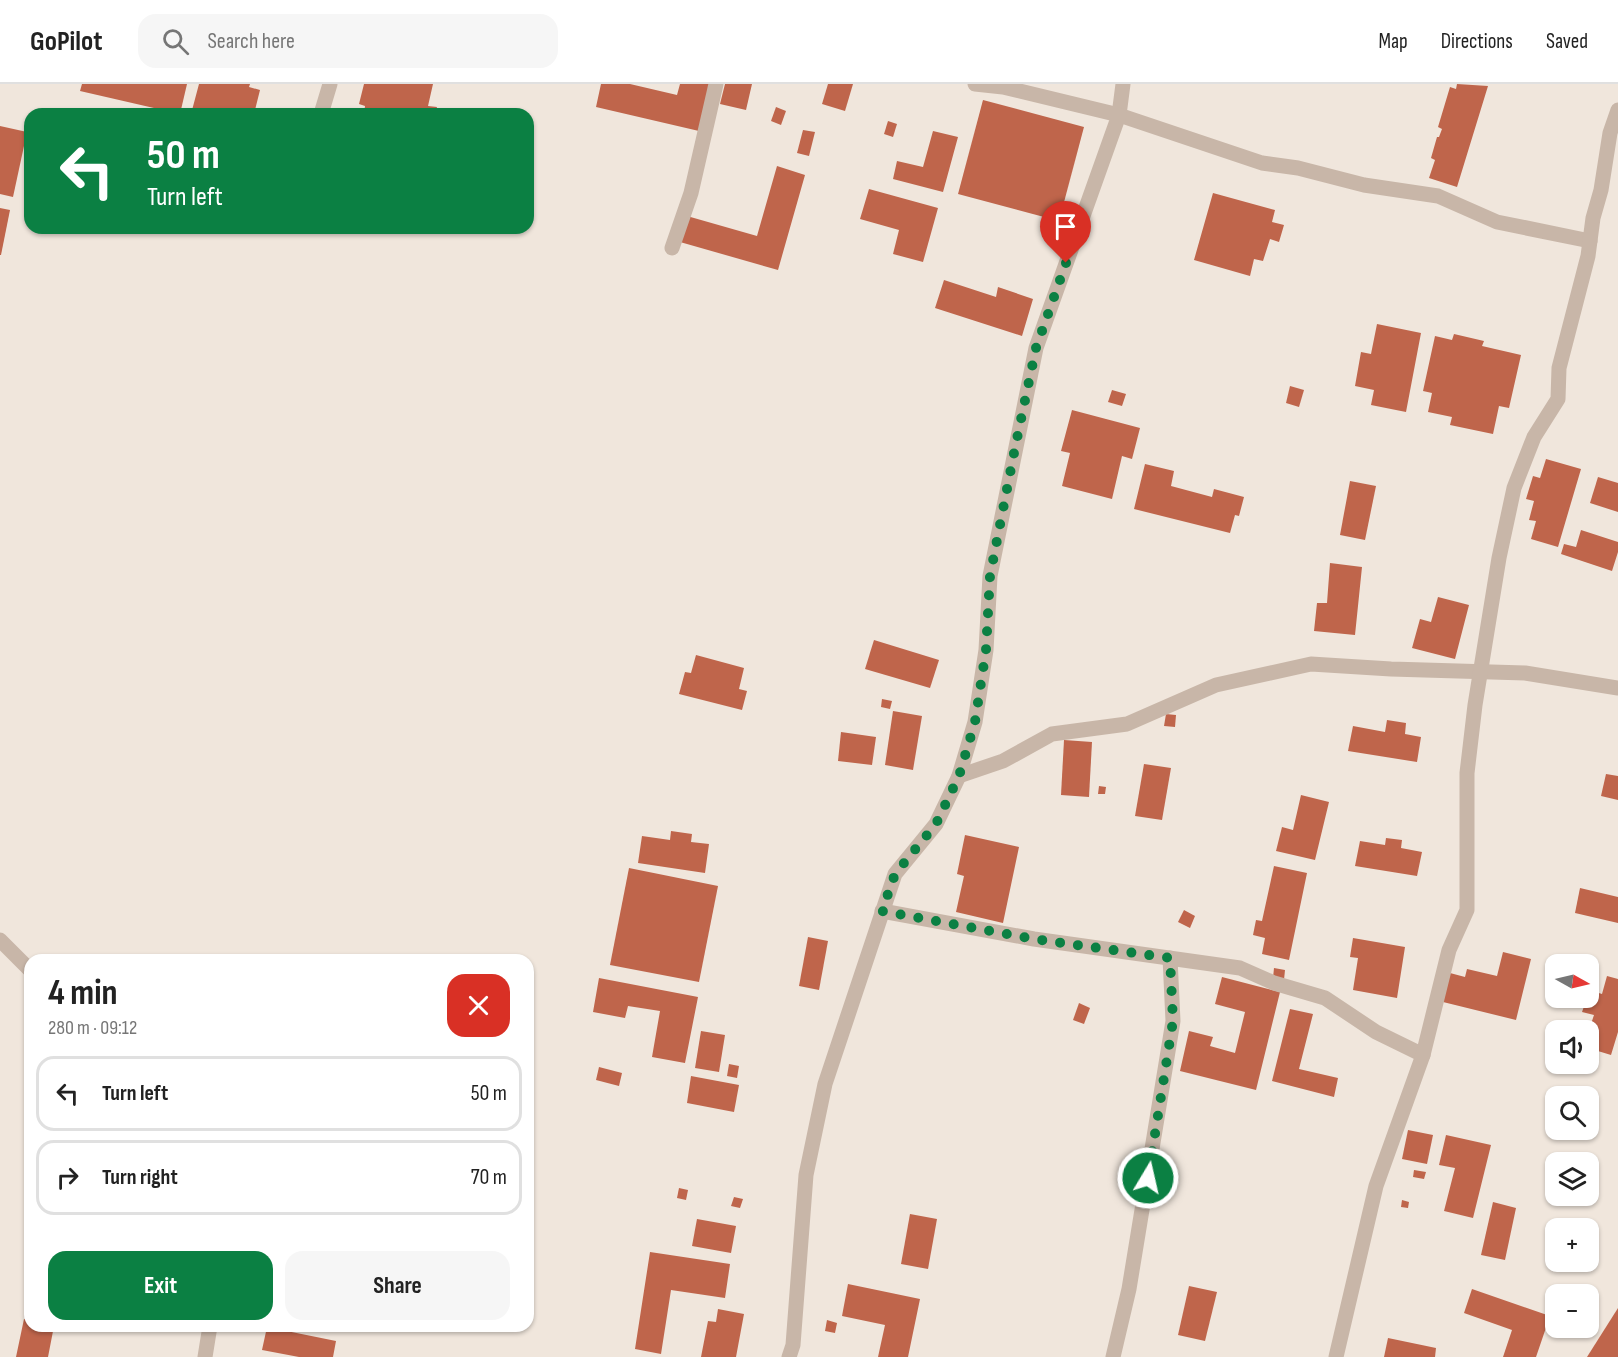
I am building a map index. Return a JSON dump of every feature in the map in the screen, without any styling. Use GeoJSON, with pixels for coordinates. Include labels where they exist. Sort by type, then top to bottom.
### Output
{"type":"FeatureCollection","features":[{"type":"Feature","properties":{"kind":"street"},"geometry":{"type":"LineString","coordinates":[[323,108],[330,84]]}},
{"type":"Feature","properties":{"kind":"street"},"geometry":{"type":"LineString","coordinates":[[672,248],[691,193],[716,84]]}},
{"type":"Feature","properties":{"kind":"street"},"geometry":{"type":"LineString","coordinates":[[977,84],[1003,87],[1119,115],[1262,163],[1298,168],[1364,185],[1438,196],[1497,222],[1590,241]]}},
{"type":"Feature","properties":{"kind":"street"},"geometry":{"type":"LineString","coordinates":[[789,1357],[794,1345],[806,1175],[825,1084],[895,874],[936,824],[959,776],[975,722],[986,650],[990,576],[1036,348],[1119,115],[1123,84]]}},
{"type":"Feature","properties":{"kind":"street"},"geometry":{"type":"LineString","coordinates":[[1336,1357],[1376,1186],[1423,1055],[1449,950],[1467,910],[1467,773],[1499,558],[1514,488],[1534,437],[1558,399],[1559,368],[1574,314],[1593,218],[1602,190],[1610,133],[1618,110]]}},
{"type":"Feature","properties":{"kind":"street"},"geometry":{"type":"LineString","coordinates":[[959,776],[1003,761],[1052,734],[1127,724],[1216,685],[1311,664],[1525,673],[1618,688]]}},
{"type":"Feature","properties":{"kind":"street"},"geometry":{"type":"LineString","coordinates":[[882,911],[1034,939],[1240,968],[1274,983],[1325,998],[1376,1032],[1423,1055]]}},
{"type":"Feature","properties":{"kind":"street"},"geometry":{"type":"LineString","coordinates":[[0,940],[24,964]]}},
{"type":"Feature","properties":{"kind":"street"},"geometry":{"type":"LineString","coordinates":[[1113,1357],[1131,1278],[1173,1021],[1170,958]]}},
{"type":"Feature","properties":{"kind":"street"},"geometry":{"type":"LineString","coordinates":[[205,1357],[209,1332]]}},
{"type":"Feature","properties":{"kind":"building"},"geometry":{"type":"Polygon","coordinates":[[[82,84],[187,84],[181,108],[154,108],[80,91],[82,84]]]}},
{"type":"Feature","properties":{"kind":"building"},"geometry":{"type":"Polygon","coordinates":[[[199,84],[250,84],[249,87],[260,90],[256,108],[193,108],[199,84]]]}},
{"type":"Feature","properties":{"kind":"building"},"geometry":{"type":"Polygon","coordinates":[[[364,84],[433,84],[428,106],[437,107],[365,108],[359,104],[364,84]]]}},
{"type":"Feature","properties":{"kind":"building"},"geometry":{"type":"Polygon","coordinates":[[[601,84],[630,84],[677,95],[680,84],[710,84],[699,131],[596,107],[601,84]]]}},
{"type":"Feature","properties":{"kind":"building"},"geometry":{"type":"Polygon","coordinates":[[[725,84],[752,84],[746,110],[720,104],[725,84]]]}},
{"type":"Feature","properties":{"kind":"building"},"geometry":{"type":"Polygon","coordinates":[[[828,84],[853,84],[845,111],[822,104],[828,84]]]}},
{"type":"Feature","properties":{"kind":"building"},"geometry":{"type":"Polygon","coordinates":[[[1457,84],[1488,86],[1457,187],[1429,178],[1435,160],[1431,158],[1437,137],[1442,129],[1438,127],[1450,87],[1456,89],[1457,84]]]}},
{"type":"Feature","properties":{"kind":"building"},"geometry":{"type":"Polygon","coordinates":[[[983,100],[1084,127],[1059,221],[958,194],[983,100]]]}},
{"type":"Feature","properties":{"kind":"building"},"geometry":{"type":"Polygon","coordinates":[[[776,107],[786,111],[781,125],[771,121],[776,107]]]}},
{"type":"Feature","properties":{"kind":"building"},"geometry":{"type":"Polygon","coordinates":[[[888,121],[897,124],[893,137],[884,134],[888,121]]]}},
{"type":"Feature","properties":{"kind":"building"},"geometry":{"type":"Polygon","coordinates":[[[0,126],[24,131],[24,146],[13,197],[0,194],[0,126]]]}},
{"type":"Feature","properties":{"kind":"building"},"geometry":{"type":"Polygon","coordinates":[[[803,130],[815,132],[809,156],[797,153],[803,130]]]}},
{"type":"Feature","properties":{"kind":"building"},"geometry":{"type":"Polygon","coordinates":[[[933,131],[958,137],[943,192],[893,179],[897,161],[923,167],[933,131]]]}},
{"type":"Feature","properties":{"kind":"building"},"geometry":{"type":"Polygon","coordinates":[[[777,166],[805,175],[778,270],[680,242],[687,216],[757,236],[777,166]]]}},
{"type":"Feature","properties":{"kind":"building"},"geometry":{"type":"Polygon","coordinates":[[[869,189],[938,208],[923,262],[893,254],[899,230],[860,219],[869,189]]]}},
{"type":"Feature","properties":{"kind":"building"},"geometry":{"type":"Polygon","coordinates":[[[1213,193],[1275,210],[1272,222],[1284,225],[1279,242],[1270,239],[1263,261],[1254,259],[1250,276],[1194,260],[1213,193]]]}},
{"type":"Feature","properties":{"kind":"building"},"geometry":{"type":"Polygon","coordinates":[[[0,208],[10,210],[1,255],[0,255],[0,208]]]}},
{"type":"Feature","properties":{"kind":"building"},"geometry":{"type":"Polygon","coordinates":[[[944,280],[996,297],[998,287],[1033,299],[1022,336],[935,308],[944,280]]]}},
{"type":"Feature","properties":{"kind":"building"},"geometry":{"type":"Polygon","coordinates":[[[1377,324],[1421,333],[1406,412],[1371,405],[1374,390],[1355,386],[1361,352],[1371,354],[1377,324]]]}},
{"type":"Feature","properties":{"kind":"building"},"geometry":{"type":"Polygon","coordinates":[[[1454,334],[1484,341],[1482,346],[1521,355],[1509,408],[1499,406],[1493,434],[1450,425],[1452,417],[1428,412],[1432,393],[1423,391],[1435,336],[1452,340],[1454,334]]]}},
{"type":"Feature","properties":{"kind":"building"},"geometry":{"type":"Polygon","coordinates":[[[1290,386],[1304,390],[1299,407],[1286,403],[1290,386]]]}},
{"type":"Feature","properties":{"kind":"building"},"geometry":{"type":"Polygon","coordinates":[[[1112,390],[1126,394],[1122,406],[1108,402],[1112,390]]]}},
{"type":"Feature","properties":{"kind":"building"},"geometry":{"type":"Polygon","coordinates":[[[1072,410],[1140,428],[1132,459],[1122,456],[1112,499],[1062,486],[1070,453],[1061,451],[1072,410]]]}},
{"type":"Feature","properties":{"kind":"building"},"geometry":{"type":"Polygon","coordinates":[[[1546,459],[1581,469],[1558,547],[1531,539],[1536,521],[1529,520],[1534,501],[1526,499],[1533,476],[1540,478],[1546,459]]]}},
{"type":"Feature","properties":{"kind":"building"},"geometry":{"type":"Polygon","coordinates":[[[1145,464],[1174,471],[1171,486],[1212,497],[1214,489],[1244,497],[1239,516],[1235,515],[1230,533],[1134,509],[1145,464]]]}},
{"type":"Feature","properties":{"kind":"building"},"geometry":{"type":"Polygon","coordinates":[[[1598,477],[1618,483],[1618,512],[1590,503],[1598,477]]]}},
{"type":"Feature","properties":{"kind":"building"},"geometry":{"type":"Polygon","coordinates":[[[1350,481],[1376,486],[1365,540],[1340,535],[1350,481]]]}},
{"type":"Feature","properties":{"kind":"building"},"geometry":{"type":"Polygon","coordinates":[[[1581,530],[1618,542],[1618,552],[1612,571],[1561,554],[1564,544],[1576,547],[1581,530]]]}},
{"type":"Feature","properties":{"kind":"building"},"geometry":{"type":"Polygon","coordinates":[[[1330,563],[1362,567],[1355,635],[1314,631],[1317,603],[1327,603],[1330,563]]]}},
{"type":"Feature","properties":{"kind":"building"},"geometry":{"type":"Polygon","coordinates":[[[1438,597],[1469,605],[1455,659],[1412,648],[1420,619],[1431,622],[1438,597]]]}},
{"type":"Feature","properties":{"kind":"building"},"geometry":{"type":"Polygon","coordinates":[[[874,640],[939,660],[930,688],[865,669],[874,640]]]}},
{"type":"Feature","properties":{"kind":"building"},"geometry":{"type":"Polygon","coordinates":[[[696,655],[744,668],[739,689],[747,691],[742,710],[679,694],[685,672],[691,673],[696,655]]]}},
{"type":"Feature","properties":{"kind":"building"},"geometry":{"type":"Polygon","coordinates":[[[882,699],[892,701],[890,709],[881,707],[882,699]]]}},
{"type":"Feature","properties":{"kind":"building"},"geometry":{"type":"Polygon","coordinates":[[[893,711],[922,716],[913,770],[885,765],[893,711]]]}},
{"type":"Feature","properties":{"kind":"building"},"geometry":{"type":"Polygon","coordinates":[[[1166,714],[1176,715],[1175,727],[1164,726],[1166,714]]]}},
{"type":"Feature","properties":{"kind":"building"},"geometry":{"type":"Polygon","coordinates":[[[1387,720],[1406,723],[1405,734],[1421,737],[1417,762],[1348,751],[1353,726],[1385,732],[1387,720]]]}},
{"type":"Feature","properties":{"kind":"building"},"geometry":{"type":"Polygon","coordinates":[[[841,732],[876,737],[872,765],[838,761],[841,732]]]}},
{"type":"Feature","properties":{"kind":"building"},"geometry":{"type":"Polygon","coordinates":[[[1064,740],[1092,742],[1089,797],[1061,795],[1064,740]]]}},
{"type":"Feature","properties":{"kind":"building"},"geometry":{"type":"Polygon","coordinates":[[[1144,764],[1171,768],[1162,820],[1135,816],[1144,764]]]}},
{"type":"Feature","properties":{"kind":"building"},"geometry":{"type":"Polygon","coordinates":[[[1606,774],[1618,776],[1618,800],[1601,796],[1606,774]]]}},
{"type":"Feature","properties":{"kind":"building"},"geometry":{"type":"Polygon","coordinates":[[[1099,786],[1106,787],[1105,794],[1098,794],[1099,786]]]}},
{"type":"Feature","properties":{"kind":"building"},"geometry":{"type":"Polygon","coordinates":[[[1301,795],[1329,802],[1315,860],[1276,851],[1282,827],[1293,830],[1301,795]]]}},
{"type":"Feature","properties":{"kind":"building"},"geometry":{"type":"Polygon","coordinates":[[[671,831],[692,834],[691,842],[709,844],[705,873],[638,863],[642,836],[670,840],[671,831]]]}},
{"type":"Feature","properties":{"kind":"building"},"geometry":{"type":"Polygon","coordinates":[[[965,835],[1019,847],[1003,923],[956,912],[964,876],[957,874],[965,835]]]}},
{"type":"Feature","properties":{"kind":"building"},"geometry":{"type":"Polygon","coordinates":[[[1386,838],[1402,840],[1401,848],[1422,852],[1417,876],[1355,866],[1360,841],[1385,845],[1386,838]]]}},
{"type":"Feature","properties":{"kind":"building"},"geometry":{"type":"Polygon","coordinates":[[[1274,866],[1307,873],[1289,960],[1262,954],[1265,938],[1253,935],[1256,920],[1262,921],[1274,866]]]}},
{"type":"Feature","properties":{"kind":"building"},"geometry":{"type":"Polygon","coordinates":[[[629,868],[718,886],[699,982],[610,965],[629,868]]]}},
{"type":"Feature","properties":{"kind":"building"},"geometry":{"type":"Polygon","coordinates":[[[1580,888],[1618,897],[1618,923],[1575,913],[1580,888]]]}},
{"type":"Feature","properties":{"kind":"building"},"geometry":{"type":"Polygon","coordinates":[[[1184,910],[1195,916],[1190,928],[1178,922],[1184,910]]]}},
{"type":"Feature","properties":{"kind":"building"},"geometry":{"type":"Polygon","coordinates":[[[808,937],[828,941],[819,990],[799,986],[808,937]]]}},
{"type":"Feature","properties":{"kind":"building"},"geometry":{"type":"Polygon","coordinates":[[[1353,938],[1405,947],[1397,998],[1353,990],[1358,958],[1350,957],[1353,938]]]}},
{"type":"Feature","properties":{"kind":"building"},"geometry":{"type":"Polygon","coordinates":[[[1503,952],[1531,959],[1516,1020],[1443,1002],[1450,973],[1465,977],[1467,969],[1497,976],[1503,952]]]}},
{"type":"Feature","properties":{"kind":"building"},"geometry":{"type":"Polygon","coordinates":[[[1274,968],[1285,970],[1284,980],[1273,978],[1274,968]]]}},
{"type":"Feature","properties":{"kind":"building"},"geometry":{"type":"Polygon","coordinates":[[[1607,976],[1618,979],[1618,1032],[1611,1055],[1599,1051],[1599,1020],[1592,1020],[1594,1015],[1582,1012],[1583,1008],[1599,1008],[1599,993],[1602,994],[1607,976]]]}},
{"type":"Feature","properties":{"kind":"building"},"geometry":{"type":"Polygon","coordinates":[[[1222,977],[1280,992],[1256,1090],[1180,1071],[1189,1031],[1213,1037],[1210,1046],[1235,1053],[1245,1012],[1215,1004],[1222,977]]]}},
{"type":"Feature","properties":{"kind":"building"},"geometry":{"type":"Polygon","coordinates":[[[599,978],[698,997],[685,1063],[652,1057],[660,1011],[628,1006],[625,1018],[593,1012],[599,978]]]}},
{"type":"Feature","properties":{"kind":"building"},"geometry":{"type":"Polygon","coordinates":[[[1079,1003],[1090,1008],[1084,1024],[1073,1020],[1079,1003]]]}},
{"type":"Feature","properties":{"kind":"building"},"geometry":{"type":"Polygon","coordinates":[[[1290,1009],[1313,1014],[1299,1069],[1338,1078],[1334,1097],[1272,1081],[1290,1009]]]}},
{"type":"Feature","properties":{"kind":"building"},"geometry":{"type":"Polygon","coordinates":[[[701,1031],[725,1035],[719,1072],[695,1068],[701,1031]]]}},
{"type":"Feature","properties":{"kind":"building"},"geometry":{"type":"Polygon","coordinates":[[[729,1064],[739,1066],[737,1078],[727,1076],[729,1064]]]}},
{"type":"Feature","properties":{"kind":"building"},"geometry":{"type":"Polygon","coordinates":[[[599,1067],[622,1073],[619,1086],[596,1080],[599,1067]]]}},
{"type":"Feature","properties":{"kind":"building"},"geometry":{"type":"Polygon","coordinates":[[[691,1076],[739,1085],[734,1112],[687,1103],[691,1076]]]}},
{"type":"Feature","properties":{"kind":"building"},"geometry":{"type":"Polygon","coordinates":[[[1408,1130],[1433,1135],[1427,1164],[1402,1159],[1408,1130]]]}},
{"type":"Feature","properties":{"kind":"building"},"geometry":{"type":"Polygon","coordinates":[[[1446,1135],[1491,1145],[1473,1218],[1444,1211],[1455,1168],[1439,1165],[1446,1135]]]}},
{"type":"Feature","properties":{"kind":"building"},"geometry":{"type":"Polygon","coordinates":[[[1414,1170],[1426,1172],[1424,1179],[1413,1177],[1414,1170]]]}},
{"type":"Feature","properties":{"kind":"building"},"geometry":{"type":"Polygon","coordinates":[[[679,1188],[688,1190],[686,1200],[677,1198],[679,1188]]]}},
{"type":"Feature","properties":{"kind":"building"},"geometry":{"type":"Polygon","coordinates":[[[734,1197],[743,1199],[740,1208],[731,1206],[734,1197]]]}},
{"type":"Feature","properties":{"kind":"building"},"geometry":{"type":"Polygon","coordinates":[[[1402,1200],[1409,1202],[1408,1208],[1401,1207],[1402,1200]]]}},
{"type":"Feature","properties":{"kind":"building"},"geometry":{"type":"Polygon","coordinates":[[[1493,1202],[1516,1208],[1505,1260],[1481,1255],[1493,1202]]]}},
{"type":"Feature","properties":{"kind":"building"},"geometry":{"type":"Polygon","coordinates":[[[910,1214],[937,1219],[928,1269],[901,1264],[910,1214]]]}},
{"type":"Feature","properties":{"kind":"building"},"geometry":{"type":"Polygon","coordinates":[[[697,1219],[736,1226],[731,1253],[692,1246],[697,1219]]]}},
{"type":"Feature","properties":{"kind":"building"},"geometry":{"type":"Polygon","coordinates":[[[650,1252],[730,1264],[725,1298],[671,1290],[661,1354],[635,1349],[650,1252]]]}},
{"type":"Feature","properties":{"kind":"building"},"geometry":{"type":"Polygon","coordinates":[[[848,1284],[920,1299],[908,1357],[878,1357],[885,1325],[842,1316],[848,1284]]]}},
{"type":"Feature","properties":{"kind":"building"},"geometry":{"type":"Polygon","coordinates":[[[1189,1286],[1217,1292],[1205,1341],[1178,1335],[1189,1286]]]}},
{"type":"Feature","properties":{"kind":"building"},"geometry":{"type":"Polygon","coordinates":[[[1472,1289],[1545,1314],[1545,1331],[1536,1357],[1503,1357],[1512,1330],[1464,1313],[1472,1289]]]}},
{"type":"Feature","properties":{"kind":"building"},"geometry":{"type":"Polygon","coordinates":[[[1618,1308],[1618,1357],[1587,1357],[1618,1308]]]}},
{"type":"Feature","properties":{"kind":"building"},"geometry":{"type":"Polygon","coordinates":[[[718,1309],[744,1314],[736,1357],[701,1357],[708,1321],[716,1322],[718,1309]]]}},
{"type":"Feature","properties":{"kind":"building"},"geometry":{"type":"Polygon","coordinates":[[[24,1319],[24,1332],[53,1332],[48,1357],[16,1357],[24,1319]]]}},
{"type":"Feature","properties":{"kind":"building"},"geometry":{"type":"Polygon","coordinates":[[[827,1320],[837,1323],[835,1333],[825,1331],[827,1320]]]}},
{"type":"Feature","properties":{"kind":"building"},"geometry":{"type":"Polygon","coordinates":[[[266,1332],[292,1332],[336,1341],[333,1357],[299,1357],[262,1350],[266,1332]]]}},
{"type":"Feature","properties":{"kind":"building"},"geometry":{"type":"Polygon","coordinates":[[[1388,1338],[1436,1348],[1435,1357],[1384,1357],[1388,1338]]]}},
{"type":"Feature","properties":{"kind":"route"},"geometry":{"type":"LineString","coordinates":[[1066,263],[1036,348],[1015,448],[990,576],[986,650],[975,722],[959,776],[936,824],[895,874],[882,911],[1034,939],[1170,958],[1173,1021],[1148,1178]]}}]}
